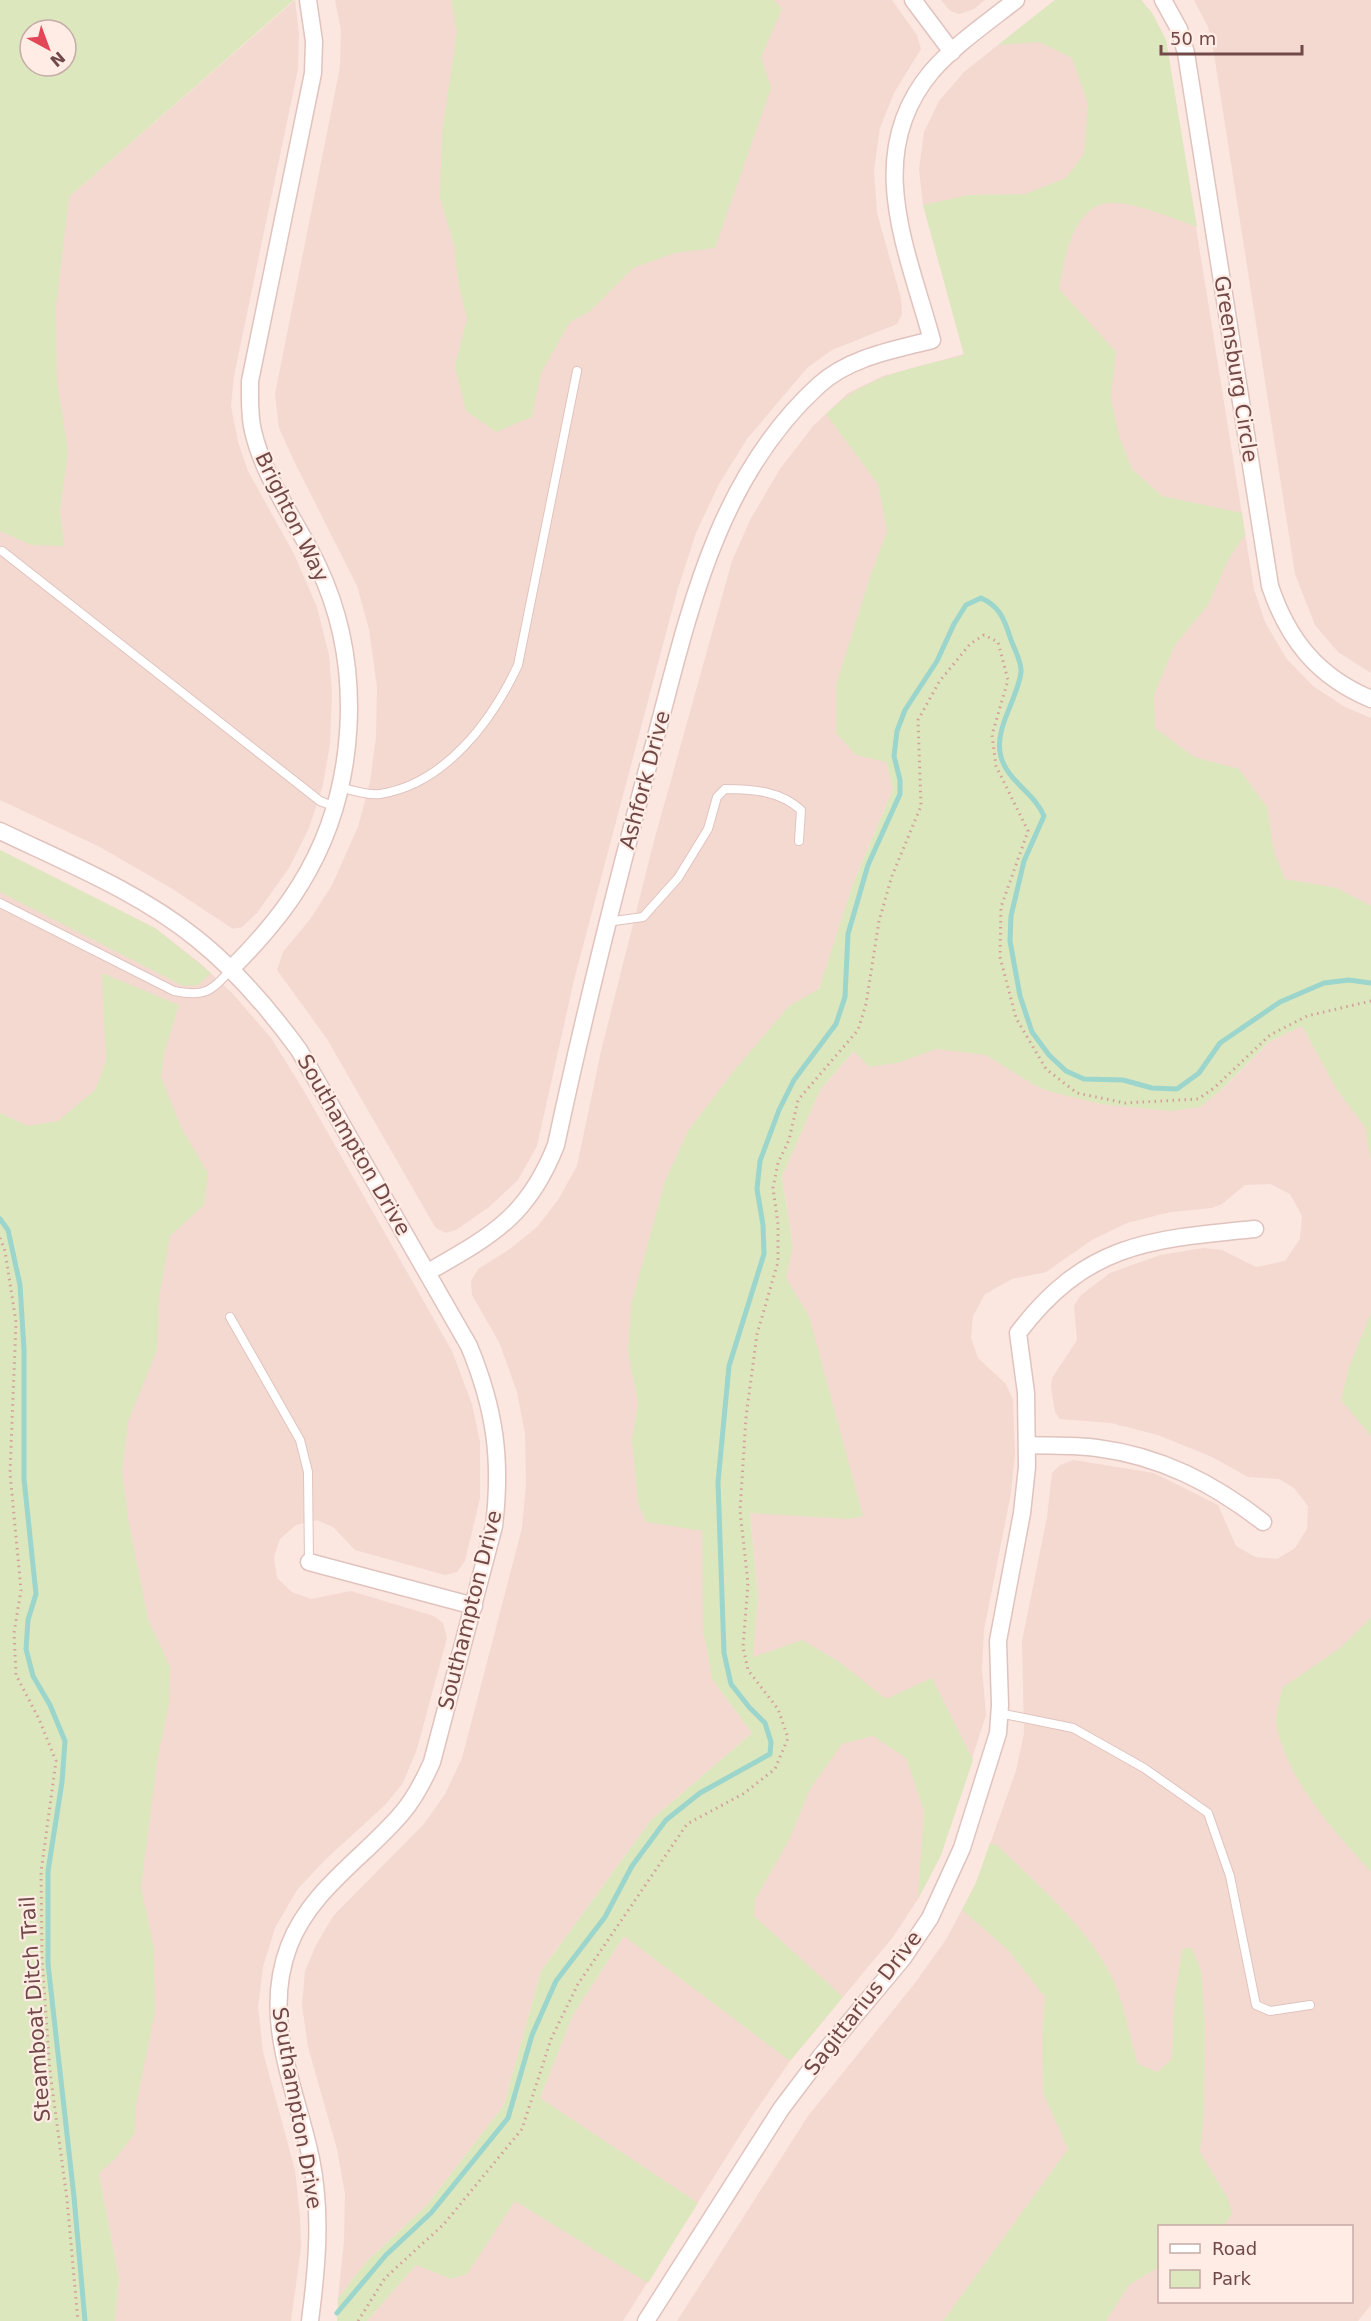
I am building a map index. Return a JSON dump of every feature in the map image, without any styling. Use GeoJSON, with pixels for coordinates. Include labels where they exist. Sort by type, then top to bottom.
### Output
{"type":"FeatureCollection","features":[{"type":"Feature","properties":{"kind":"street","name":"Brighton Way"},"geometry":{"type":"LineString","coordinates":[[231,969],[279,916],[301,883],[320,848],[335,807],[349,724],[344,645],[333,604],[319,567],[261,458],[252,430],[250,406],[250,381],[312,73],[314,41],[308,0]]}},
{"type":"Feature","properties":{"kind":"street"},"geometry":{"type":"LineString","coordinates":[[913,0],[952,52],[1016,0]]}},
{"type":"Feature","properties":{"kind":"street","name":"Greensburg Circle"},"geometry":{"type":"LineString","coordinates":[[1163,0],[1179,29],[1186,53],[1270,586],[1279,613],[1291,636],[1307,657],[1328,676],[1371,699]]}},
{"type":"Feature","properties":{"kind":"street","name":"Ashfork Drive"},"geometry":{"type":"LineString","coordinates":[[428,1272],[500,1228],[522,1206],[546,1169],[556,1145],[607,922],[698,585],[723,516],[741,482],[772,437],[821,384],[841,369],[863,359],[932,340],[898,217],[893,169],[897,141],[906,112],[920,87],[952,52]]}},
{"type":"Feature","properties":{"kind":"street","name":"Southampton Drive"},"geometry":{"type":"LineString","coordinates":[[0,831],[114,886],[156,910],[196,938],[231,969],[270,1011],[299,1050],[470,1346],[493,1416],[498,1450],[499,1487],[494,1526],[432,1762],[421,1787],[398,1818],[317,1898],[301,1920],[281,1970],[277,1996],[278,2024],[311,2159],[317,2199],[318,2242],[310,2321]]}},
{"type":"Feature","properties":{"kind":"street","name":"Sagittarius Drive"},"geometry":{"type":"LineString","coordinates":[[646,2321],[781,2109],[821,2056],[903,1958],[930,1918],[962,1848],[992,1756],[999,1713],[998,1641],[1022,1513],[1028,1445],[1026,1393],[1018,1333],[1056,1289],[1079,1271],[1110,1254],[1166,1238],[1255,1229]]}},
{"type":"Feature","properties":{"kind":"street"},"geometry":{"type":"LineString","coordinates":[[1028,1445],[1095,1448],[1132,1454],[1171,1466],[1233,1499],[1263,1522]]}},
{"type":"Feature","properties":{"kind":"street"},"geometry":{"type":"LineString","coordinates":[[309,1562],[474,1606]]}},
{"type":"Feature","properties":{"kind":"lane"},"geometry":{"type":"LineString","coordinates":[[339,787],[378,795],[418,783],[455,755],[505,692],[518,665],[577,370]]}},
{"type":"Feature","properties":{"kind":"lane"},"geometry":{"type":"LineString","coordinates":[[2,550],[320,801],[335,807]]}},
{"type":"Feature","properties":{"kind":"lane"},"geometry":{"type":"LineString","coordinates":[[607,922],[643,917],[678,878],[708,829],[717,797],[725,789],[753,789],[789,799],[801,810],[799,841]]}},
{"type":"Feature","properties":{"kind":"lane"},"geometry":{"type":"LineString","coordinates":[[0,903],[174,991],[198,995],[218,985],[231,969]]}},
{"type":"Feature","properties":{"kind":"lane"},"geometry":{"type":"LineString","coordinates":[[230,1317],[300,1440],[306,1458],[309,1562]]}},
{"type":"Feature","properties":{"kind":"lane"},"geometry":{"type":"LineString","coordinates":[[999,1713],[1073,1728],[1144,1768],[1208,1813],[1230,1876],[1256,2005],[1270,2011],[1311,2005]]}},
{"type":"Feature","properties":{"kind":"path"},"geometry":{"type":"LineString","coordinates":[[358,2321],[385,2278],[444,2224],[522,2129],[551,2038],[578,1984],[687,1824],[743,1794],[775,1769],[788,1738],[778,1709],[748,1670],[743,1647],[748,1583],[740,1511],[742,1476],[746,1417],[757,1334],[778,1262],[778,1224],[773,1188],[778,1163],[789,1140],[798,1100],[858,1030],[866,1004],[879,921],[891,876],[921,806],[918,720],[939,682],[970,644],[984,635],[998,642],[1008,680],[1003,706],[992,735],[996,766],[1028,831],[1001,907],[1000,957],[1016,1018],[1046,1069],[1077,1093],[1125,1103],[1198,1099],[1214,1088],[1270,1035],[1307,1016],[1371,1001]]}},
{"type":"Feature","properties":{"kind":"path","name":"Steamboat Ditch Trail"},"geometry":{"type":"LineString","coordinates":[[0,1238],[5,1251],[16,1322],[10,1473],[21,1590],[14,1634],[16,1675],[39,1719],[56,1761],[41,1872],[42,1959],[50,2072],[68,2199],[78,2321]]}},
{"type":"Feature","properties":{"kind":"shaded area"},"geometry":{"type":"Polygon","coordinates":[[[295,0],[299,33],[298,69],[234,376],[231,406],[238,442],[248,471],[294,554],[317,607],[329,655],[332,693],[330,744],[323,785],[309,828],[289,868],[257,913],[242,927],[233,929],[171,888],[100,847],[0,800],[0,257],[295,0]]]}},
{"type":"Feature","properties":{"kind":"shaded area"},"geometry":{"type":"Polygon","coordinates":[[[335,0],[892,0],[917,35],[921,49],[894,93],[880,128],[874,170],[877,213],[901,298],[902,314],[897,324],[832,350],[807,368],[747,439],[719,484],[696,533],[678,588],[574,980],[537,1146],[518,1180],[489,1207],[456,1230],[445,1233],[435,1227],[327,1039],[277,970],[283,952],[311,918],[332,885],[358,827],[370,782],[376,737],[377,687],[369,629],[357,586],[279,428],[275,394],[340,67],[341,30],[335,0]]]}},
{"type":"Feature","properties":{"kind":"shaded area"},"geometry":{"type":"Polygon","coordinates":[[[941,0],[985,0],[974,9],[960,14],[950,11],[941,0]]]}},
{"type":"Feature","properties":{"kind":"shaded area"},"geometry":{"type":"Polygon","coordinates":[[[1055,0],[1141,0],[1152,13],[1166,40],[1254,589],[1265,622],[1286,658],[1313,686],[1345,707],[1371,718],[1371,956],[880,735],[893,789],[853,884],[824,978],[744,1131],[712,1679],[752,1733],[651,1820],[541,1971],[504,2105],[427,2205],[367,2261],[338,2298],[344,2241],[345,2194],[337,2149],[308,2047],[302,2005],[305,1971],[317,1943],[334,1915],[424,1824],[445,1794],[462,1758],[522,1528],[526,1483],[525,1434],[517,1392],[499,1342],[472,1295],[471,1281],[478,1269],[510,1249],[537,1227],[558,1200],[577,1166],[601,1051],[654,841],[732,561],[750,520],[780,469],[814,425],[848,393],[883,376],[964,354],[923,205],[919,169],[924,132],[939,101],[964,72],[1055,0]]]}},
{"type":"Feature","properties":{"kind":"shaded area"},"geometry":{"type":"Polygon","coordinates":[[[1194,0],[1371,0],[1371,673],[1338,652],[1315,625],[1295,574],[1214,54],[1208,27],[1194,0]]]}},
{"type":"Feature","properties":{"kind":"shaded area"},"geometry":{"type":"Polygon","coordinates":[[[0,850],[155,928],[200,963],[233,994],[271,1038],[304,1091],[452,1351],[472,1404],[480,1442],[480,1498],[465,1561],[457,1572],[445,1575],[355,1550],[333,1527],[317,1520],[296,1525],[280,1539],[274,1557],[277,1578],[292,1592],[311,1599],[351,1591],[434,1616],[443,1623],[447,1638],[417,1749],[403,1783],[386,1804],[325,1860],[297,1890],[275,1928],[263,1967],[258,2007],[263,2052],[295,2170],[300,2217],[301,2248],[291,2321],[115,2321],[119,2279],[98,2169],[0,1157],[0,850]]]}},
{"type":"Feature","properties":{"kind":"shaded area"},"geometry":{"type":"Polygon","coordinates":[[[891,898],[1034,1085],[1100,1104],[1219,1092],[1269,1042],[1318,1018],[1371,1009],[1371,2305],[1358,2321],[677,2321],[808,2116],[915,1983],[947,1938],[976,1883],[1016,1771],[1024,1733],[1022,1641],[1047,1517],[1052,1473],[1060,1465],[1073,1460],[1154,1473],[1218,1505],[1236,1546],[1255,1557],[1277,1559],[1295,1548],[1307,1529],[1308,1506],[1294,1488],[1279,1479],[1248,1477],[1212,1457],[1158,1435],[1111,1423],[1060,1419],[1055,1412],[1051,1387],[1052,1378],[1077,1340],[1074,1306],[1080,1296],[1110,1273],[1160,1255],[1203,1248],[1222,1250],[1256,1267],[1285,1261],[1300,1239],[1302,1216],[1290,1194],[1270,1184],[1245,1185],[1222,1204],[1212,1208],[1171,1212],[1127,1223],[1092,1240],[1046,1272],[1012,1279],[985,1294],[973,1316],[971,1338],[978,1358],[1006,1384],[1013,1400],[1015,1454],[1011,1493],[984,1630],[982,1668],[986,1715],[941,1855],[918,1899],[893,1937],[790,2061],[751,2118],[623,2321],[367,2321],[416,2265],[540,2098],[573,2015],[690,1834],[795,1764],[752,1658],[758,1598],[750,1513],[764,1358],[793,1247],[782,1177],[820,1090],[871,1032],[891,898]]]}},
{"type":"Feature","properties":{"kind":"green space"},"geometry":{"type":"Polygon","coordinates":[[[0,0],[294,0],[69,197],[56,307],[57,381],[68,451],[60,511],[64,546],[31,545],[0,531],[0,0]]]}},
{"type":"Feature","properties":{"kind":"green space"},"geometry":{"type":"Polygon","coordinates":[[[451,0],[774,0],[782,9],[761,57],[771,88],[715,248],[675,253],[633,268],[589,312],[570,322],[541,373],[532,417],[496,432],[466,411],[455,366],[467,318],[459,287],[454,245],[440,198],[442,132],[457,32],[451,0]]]}},
{"type":"Feature","properties":{"kind":"green space"},"geometry":{"type":"Polygon","coordinates":[[[1055,0],[1141,0],[1152,13],[1166,40],[1197,227],[1128,204],[1108,203],[1096,207],[1086,214],[1072,237],[1059,289],[1116,352],[1111,397],[1119,436],[1132,469],[1162,496],[1242,513],[1245,535],[1229,558],[1208,605],[1175,645],[1154,695],[1155,728],[1194,757],[1239,769],[1267,807],[1274,852],[1285,879],[1337,888],[1371,906],[1371,1161],[1365,1127],[1337,1090],[1302,1026],[1269,1042],[1219,1092],[1200,1107],[1171,1111],[1100,1104],[1048,1091],[1034,1085],[986,1055],[937,1049],[897,1063],[869,1067],[854,1051],[820,1090],[782,1177],[793,1247],[786,1278],[809,1316],[863,1516],[849,1519],[750,1513],[758,1598],[753,1657],[802,1640],[838,1661],[886,1699],[932,1678],[973,1760],[941,1855],[918,1899],[924,1811],[906,1758],[873,1736],[842,1744],[810,1789],[790,1838],[755,1900],[754,1916],[843,1997],[790,2061],[624,1936],[573,2015],[540,2098],[698,2203],[648,2283],[515,2201],[467,2274],[451,2279],[416,2265],[367,2321],[337,2321],[338,2298],[367,2261],[427,2205],[504,2105],[541,1971],[651,1820],[752,1733],[712,1679],[703,1630],[702,1531],[646,1522],[638,1503],[632,1440],[638,1403],[628,1352],[631,1305],[665,1181],[688,1131],[732,1073],[789,1006],[819,989],[853,884],[893,789],[886,762],[856,755],[836,733],[836,685],[887,531],[878,484],[826,414],[842,400],[874,381],[907,369],[964,355],[923,205],[969,195],[1025,194],[1066,178],[1084,154],[1088,104],[1072,58],[1039,42],[998,45],[1055,0]]]}},
{"type":"Feature","properties":{"kind":"green space"},"geometry":{"type":"Polygon","coordinates":[[[0,850],[155,928],[211,973],[198,985],[183,986],[0,892],[0,850]]]}},
{"type":"Feature","properties":{"kind":"green space"},"geometry":{"type":"Polygon","coordinates":[[[102,973],[179,1005],[164,1054],[161,1077],[182,1129],[208,1173],[204,1205],[170,1236],[159,1298],[157,1350],[128,1422],[122,1472],[129,1524],[148,1619],[170,1667],[169,1705],[158,1756],[141,1887],[154,1948],[155,2012],[136,2105],[135,2133],[116,2158],[99,2173],[119,2279],[115,2321],[0,2321],[0,1113],[28,1126],[58,1121],[95,1090],[106,1061],[102,973]]]}},
{"type":"Feature","properties":{"kind":"green space"},"geometry":{"type":"Polygon","coordinates":[[[1371,1313],[1371,1436],[1341,1400],[1349,1367],[1371,1313]]]}},
{"type":"Feature","properties":{"kind":"green space"},"geometry":{"type":"Polygon","coordinates":[[[1371,1618],[1371,1872],[1329,1824],[1303,1788],[1284,1750],[1276,1720],[1282,1688],[1340,1648],[1371,1618]]]}},
{"type":"Feature","properties":{"kind":"green space"},"geometry":{"type":"Polygon","coordinates":[[[990,1843],[998,1846],[1059,1906],[1088,1939],[1111,1975],[1138,2064],[1157,2072],[1172,2059],[1174,2002],[1182,1950],[1191,1947],[1201,1970],[1205,2026],[1204,2113],[1200,2152],[1228,2199],[1232,2214],[1224,2225],[1158,2225],[1158,2268],[1129,2285],[1106,2321],[943,2321],[1068,2149],[1043,2093],[1042,2037],[1045,1997],[1008,1950],[962,1910],[976,1883],[990,1843]]]}},
{"type":"Feature","properties":{"kind":"waterway"},"geometry":{"type":"LineString","coordinates":[[337,2313],[386,2255],[431,2213],[508,2118],[532,2035],[556,1981],[605,1917],[632,1866],[666,1820],[700,1793],[770,1754],[771,1742],[765,1723],[731,1684],[724,1653],[718,1482],[729,1366],[764,1254],[763,1225],[757,1189],[760,1161],[779,1110],[794,1080],[836,1024],[845,997],[848,934],[868,865],[900,794],[900,780],[894,756],[897,731],[905,710],[937,661],[954,624],[966,605],[981,598],[997,609],[1020,663],[1019,682],[1003,725],[999,746],[1004,766],[1034,800],[1044,816],[1024,861],[1011,916],[1010,941],[1020,996],[1032,1032],[1049,1055],[1066,1071],[1084,1079],[1123,1080],[1152,1088],[1177,1089],[1199,1073],[1220,1043],[1280,1002],[1324,983],[1349,980],[1371,983]]}},
{"type":"Feature","properties":{"kind":"waterway"},"geometry":{"type":"LineString","coordinates":[[0,1219],[8,1230],[20,1285],[24,1350],[24,1479],[36,1594],[28,1620],[26,1649],[33,1676],[50,1705],[65,1741],[62,1782],[48,1871],[48,1964],[74,2197],[85,2321]]}}]}
